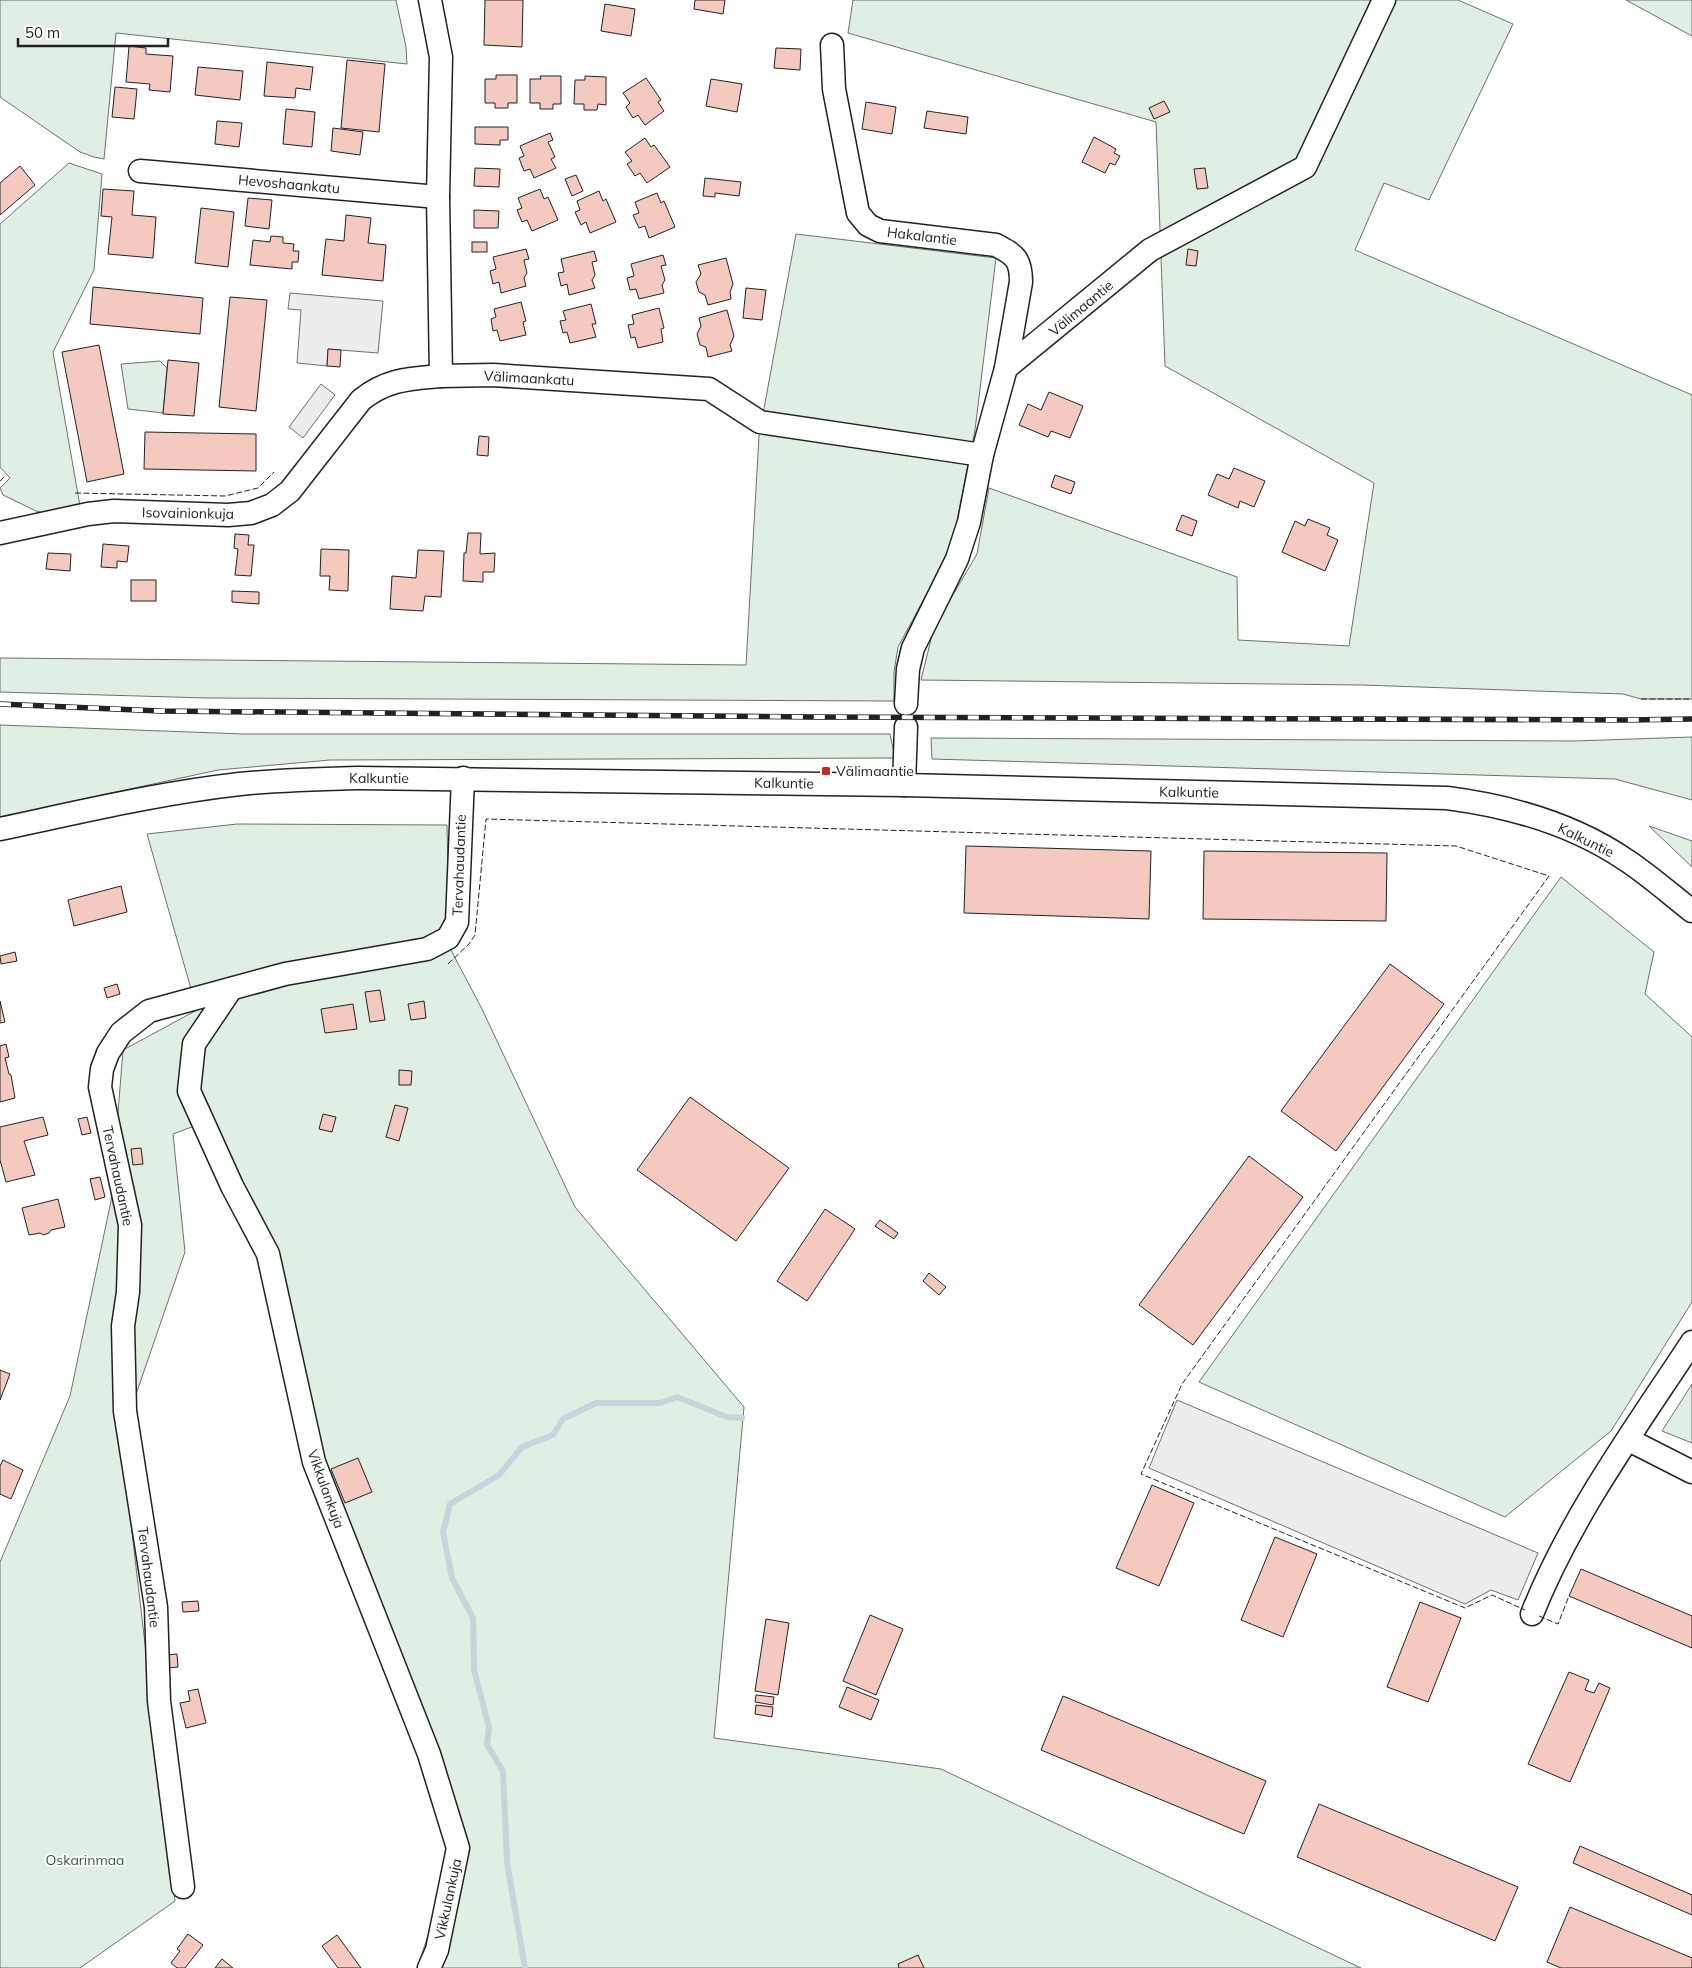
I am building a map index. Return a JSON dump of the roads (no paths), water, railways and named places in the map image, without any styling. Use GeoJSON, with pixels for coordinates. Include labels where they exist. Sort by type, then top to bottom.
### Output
{"type":"FeatureCollection","features":[{"type":"Feature","properties":{"kind":"street"},"geometry":{"type":"LineString","coordinates":[[430,0],[442,57],[438,197],[441,376]]}},
{"type":"Feature","properties":{"kind":"street","name":"Välimaantie"},"geometry":{"type":"LineString","coordinates":[[1006,368],[1150,250],[1304,167],[1384,0]]}},
{"type":"Feature","properties":{"kind":"street","name":"Hakalantie"},"geometry":{"type":"LineString","coordinates":[[832,45],[834,89],[858,213],[868,225],[880,231],[996,245],[1013,254],[1021,268],[1021,282],[1006,368]]}},
{"type":"Feature","properties":{"kind":"street","name":"Hevoshaankatu"},"geometry":{"type":"LineString","coordinates":[[140,171],[438,197]]}},
{"type":"Feature","properties":{"kind":"street"},"geometry":{"type":"LineString","coordinates":[[906,704],[910,658],[913,648],[957,559],[969,522],[982,455],[1006,368]]}},
{"type":"Feature","properties":{"kind":"street","name":"Välimaankatu"},"geometry":{"type":"LineString","coordinates":[[441,376],[493,375],[709,390],[760,422],[982,455]]}},
{"type":"Feature","properties":{"kind":"street","name":"Isovainionkuja"},"geometry":{"type":"LineString","coordinates":[[0,533],[88,514],[114,511],[228,515],[251,513],[272,505],[290,491],[361,400],[373,390],[386,384],[406,379],[441,376]]}},
{"type":"Feature","properties":{"kind":"street"},"geometry":{"type":"LineString","coordinates":[[904,785],[906,727]]}},
{"type":"Feature","properties":{"kind":"street","name":"Kalkuntie"},"geometry":{"type":"LineString","coordinates":[[0,830],[124,802],[241,784],[358,778],[904,785],[1447,798],[1484,802],[1566,828],[1626,860],[1692,911]]}},
{"type":"Feature","properties":{"kind":"street","name":"Tervahaudantie"},"geometry":{"type":"LineString","coordinates":[[183,1887],[159,1700],[156,1607],[125,1411],[123,1326],[128,1292],[130,1225],[100,1087],[102,1069],[108,1053],[122,1033],[149,1012],[285,974],[427,949],[448,938],[454,930],[458,914],[458,864],[464,778]]}},
{"type":"Feature","properties":{"kind":"street","name":"Vikkulankuja"},"geometry":{"type":"LineString","coordinates":[[230,989],[194,1044],[189,1091],[232,1186],[268,1254],[314,1462],[429,1754],[458,1848],[437,1950],[429,1968]]}},
{"type":"Feature","properties":{"kind":"street"},"geometry":{"type":"LineString","coordinates":[[1532,1614],[1544,1584],[1562,1549],[1594,1494],[1692,1342]]}},
{"type":"Feature","properties":{"kind":"street"},"geometry":{"type":"LineString","coordinates":[[1629,1440],[1692,1472]]}},
{"type":"Feature","properties":{"kind":"waterway"},"geometry":{"type":"LineString","coordinates":[[525,1968],[507,1862],[503,1771],[487,1745],[489,1727],[474,1670],[473,1618],[452,1578],[443,1532],[450,1504],[499,1475],[522,1447],[553,1435],[563,1419],[596,1403],[660,1403],[677,1397],[727,1417],[742,1418]]}},
{"type":"Feature","properties":{"kind":"railway"},"geometry":{"type":"LineString","coordinates":[[0,704],[160,711],[812,717],[1692,719]]}},
{"type":"Feature","properties":{"kind":"place","name":"Välimaantie"},"geometry":{"type":"Point","coordinates":[826,771]}},
{"type":"Feature","properties":{"kind":"park label","name":"Oskarinmaa"},"geometry":{"type":"Point","coordinates":[85,1860]}}]}
